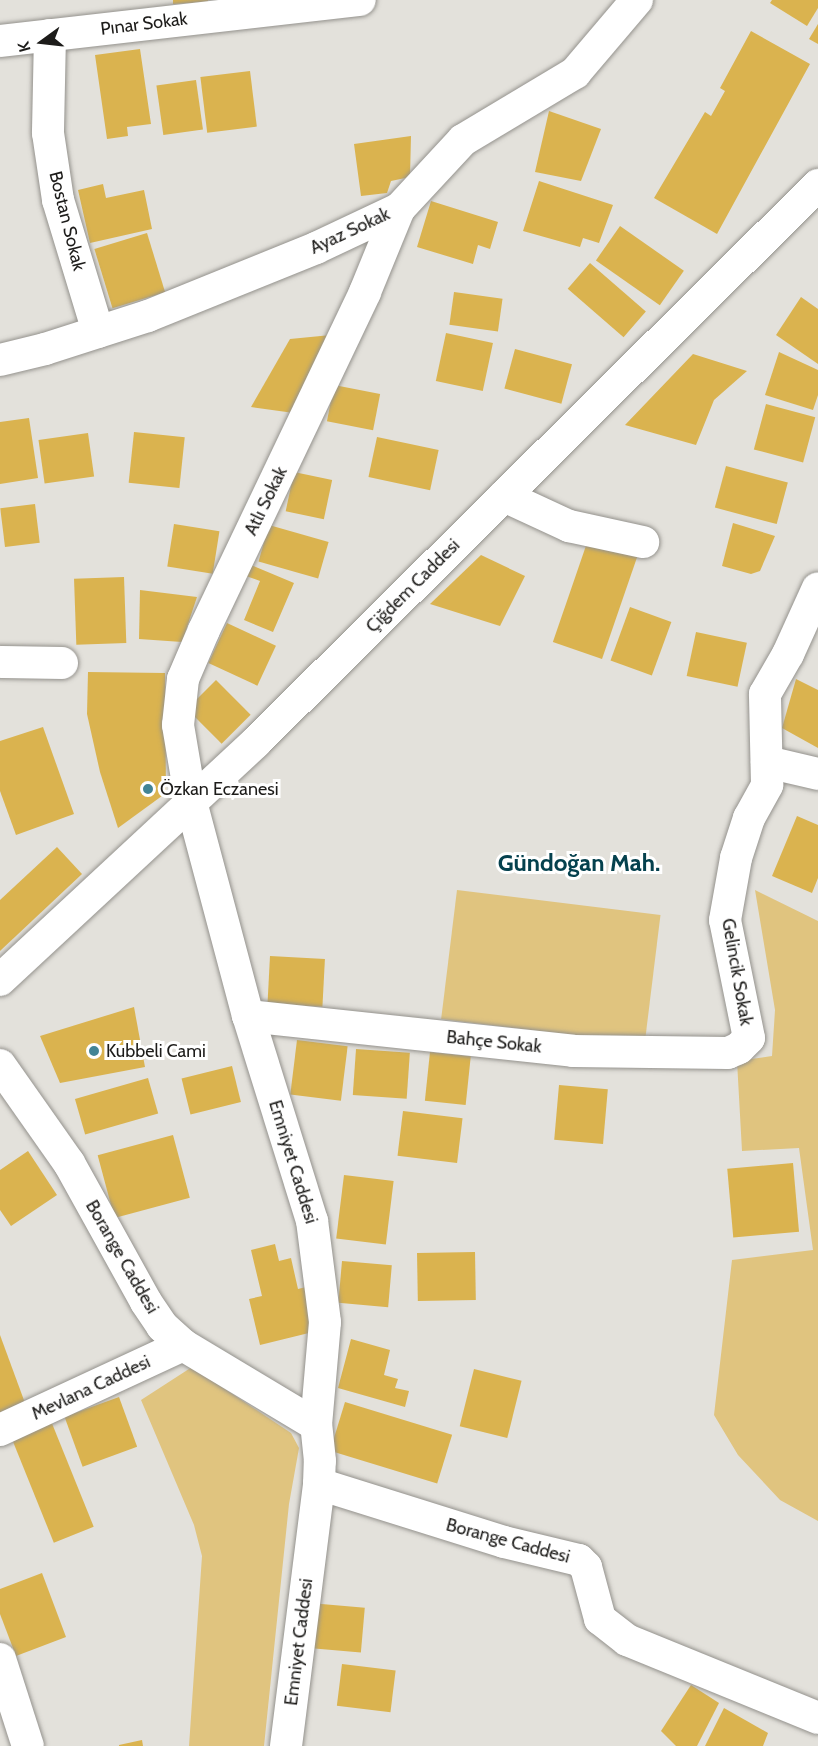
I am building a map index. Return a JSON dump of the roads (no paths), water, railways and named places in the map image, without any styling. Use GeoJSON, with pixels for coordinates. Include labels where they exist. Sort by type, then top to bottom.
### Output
{"type":"FeatureCollection","features":[{"type":"Feature","properties":{"kind":"street","name":"Pınar Sokak"},"geometry":{"type":"LineString","coordinates":[[0,41],[360,0]]}},
{"type":"Feature","properties":{"kind":"street","name":"Ayaz Sokak"},"geometry":{"type":"LineString","coordinates":[[0,360],[148,316],[305,252],[399,209],[463,140],[575,73],[637,0]]}},
{"type":"Feature","properties":{"kind":"street","name":"Bostan Sokak"},"geometry":{"type":"LineString","coordinates":[[50,35],[48,133],[58,200],[98,332]]}},
{"type":"Feature","properties":{"kind":"street","name":"Çiğdem Caddesi"},"geometry":{"type":"LineString","coordinates":[[0,980],[255,743],[818,185]]}},
{"type":"Feature","properties":{"kind":"street","name":"Atlı Sokak"},"geometry":{"type":"LineString","coordinates":[[191,802],[178,725],[183,679],[204,630],[365,292],[399,209]]}},
{"type":"Feature","properties":{"kind":"street"},"geometry":{"type":"LineString","coordinates":[[504,496],[569,526],[643,542]]}},
{"type":"Feature","properties":{"kind":"street","name":"Gelincik Sokak"},"geometry":{"type":"LineString","coordinates":[[740,1048],[749,1038],[725,920],[736,858],[749,819],[767,785],[765,694],[788,654],[818,588]]}},
{"type":"Feature","properties":{"kind":"street"},"geometry":{"type":"LineString","coordinates":[[0,662],[62,663]]}},
{"type":"Feature","properties":{"kind":"street"},"geometry":{"type":"LineString","coordinates":[[767,762],[818,774]]}},
{"type":"Feature","properties":{"kind":"street","name":"Emniyet Caddesi"},"geometry":{"type":"LineString","coordinates":[[191,802],[248,1016],[312,1221],[325,1322],[316,1425],[320,1461],[319,1484],[286,1746]]}},
{"type":"Feature","properties":{"kind":"street","name":"Bahçe Sokak"},"geometry":{"type":"LineString","coordinates":[[248,1016],[573,1051],[728,1053],[740,1048]]}},
{"type":"Feature","properties":{"kind":"street","name":"Borange Caddesi"},"geometry":{"type":"LineString","coordinates":[[0,1065],[69,1163],[146,1302],[162,1326],[183,1345],[316,1425]]}},
{"type":"Feature","properties":{"kind":"street","name":"Mevlana Caddesi"},"geometry":{"type":"LineString","coordinates":[[0,1430],[183,1345]]}},
{"type":"Feature","properties":{"kind":"street","name":"Borange Caddesi"},"geometry":{"type":"LineString","coordinates":[[319,1484],[424,1519],[579,1560],[585,1567],[600,1619],[627,1640],[818,1718]]}},
{"type":"Feature","properties":{"kind":"street"},"geometry":{"type":"LineString","coordinates":[[0,1659],[17,1741]]}},
{"type":"Feature","properties":{"kind":"place","name":"Özkan Eczanesi"},"geometry":{"type":"Point","coordinates":[148,789]}},
{"type":"Feature","properties":{"kind":"place","name":"Kubbeli Cami"},"geometry":{"type":"Point","coordinates":[94,1051]}},
{"type":"Feature","properties":{"kind":"district","name":"Gündoğan Mah."},"geometry":{"type":"Point","coordinates":[579,863]}}]}
